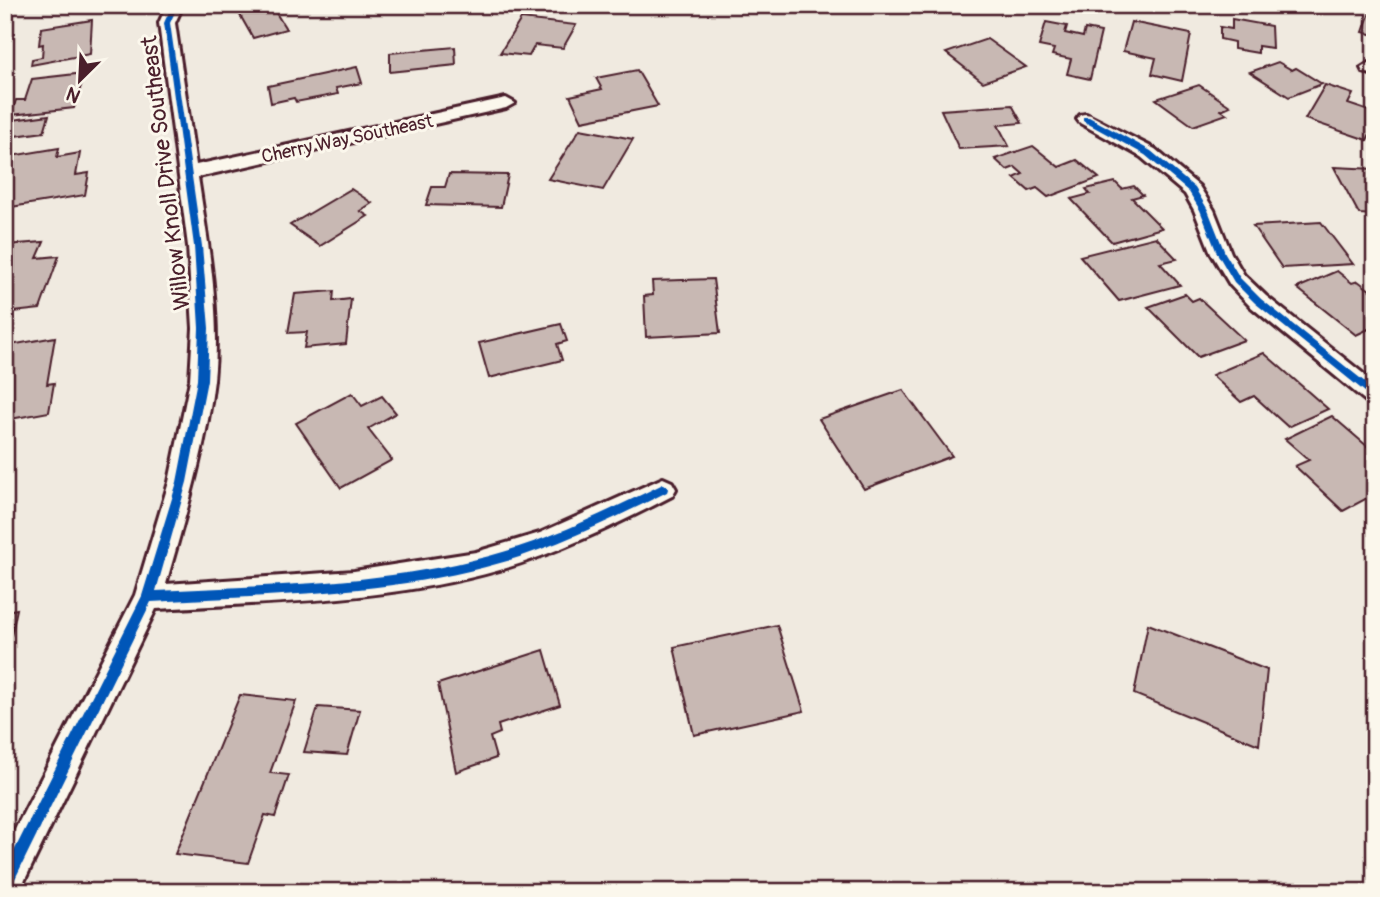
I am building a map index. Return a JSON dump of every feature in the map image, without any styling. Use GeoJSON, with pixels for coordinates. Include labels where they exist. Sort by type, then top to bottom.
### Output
{"type":"FeatureCollection","features":[{"type":"Feature","properties":{"kind":"street","name":"Willow Knoll Drive Southeast"},"geometry":{"type":"LineString","coordinates":[[5,884],[148,597],[182,482],[202,380],[204,328],[201,282],[167,23],[175,5]]}},
{"type":"Feature","properties":{"kind":"street","name":"Cherry Way Southeast"},"geometry":{"type":"LineString","coordinates":[[188,173],[506,103]]}},
{"type":"Feature","properties":{"kind":"street"},"geometry":{"type":"LineString","coordinates":[[1086,119],[1148,153],[1192,190],[1204,210],[1221,253],[1237,280],[1258,301],[1375,396]]}},
{"type":"Feature","properties":{"kind":"street"},"geometry":{"type":"LineString","coordinates":[[148,597],[328,586],[475,564],[536,547],[663,489]]}},
{"type":"Feature","properties":{"kind":"building"},"geometry":{"type":"Polygon","coordinates":[[[246,5],[271,5],[286,29],[253,38],[236,8],[246,5]]]}},
{"type":"Feature","properties":{"kind":"building"},"geometry":{"type":"Polygon","coordinates":[[[1372,7],[1375,8],[1375,35],[1363,32],[1372,7]]]}},
{"type":"Feature","properties":{"kind":"building"},"geometry":{"type":"Polygon","coordinates":[[[521,19],[576,25],[563,48],[535,45],[529,56],[500,53],[521,19]]]}},
{"type":"Feature","properties":{"kind":"building"},"geometry":{"type":"Polygon","coordinates":[[[1232,19],[1271,26],[1272,48],[1258,46],[1258,53],[1234,49],[1234,42],[1220,39],[1220,27],[1232,29],[1232,19]]]}},
{"type":"Feature","properties":{"kind":"building"},"geometry":{"type":"Polygon","coordinates":[[[92,20],[90,54],[31,65],[32,59],[42,57],[43,44],[39,45],[41,28],[92,20]]]}},
{"type":"Feature","properties":{"kind":"building"},"geometry":{"type":"Polygon","coordinates":[[[1046,22],[1067,26],[1065,33],[1083,37],[1085,29],[1101,32],[1090,79],[1067,74],[1071,59],[1052,55],[1054,49],[1039,46],[1046,22]]]}},
{"type":"Feature","properties":{"kind":"building"},"geometry":{"type":"Polygon","coordinates":[[[1131,22],[1191,34],[1182,81],[1152,74],[1156,58],[1123,51],[1131,22]]]}},
{"type":"Feature","properties":{"kind":"building"},"geometry":{"type":"Polygon","coordinates":[[[987,39],[1026,67],[983,82],[946,53],[987,39]]]}},
{"type":"Feature","properties":{"kind":"building"},"geometry":{"type":"Polygon","coordinates":[[[455,47],[456,65],[390,72],[390,53],[455,47]]]}},
{"type":"Feature","properties":{"kind":"building"},"geometry":{"type":"Polygon","coordinates":[[[1278,62],[1292,70],[1296,68],[1322,84],[1289,97],[1250,72],[1278,62]]]}},
{"type":"Feature","properties":{"kind":"building"},"geometry":{"type":"Polygon","coordinates":[[[357,67],[362,83],[336,88],[338,94],[296,102],[294,98],[271,103],[268,86],[357,67]]]}},
{"type":"Feature","properties":{"kind":"building"},"geometry":{"type":"Polygon","coordinates":[[[637,70],[658,106],[582,121],[570,96],[602,89],[596,78],[637,70]]]}},
{"type":"Feature","properties":{"kind":"building"},"geometry":{"type":"Polygon","coordinates":[[[85,73],[74,108],[11,115],[16,100],[25,100],[32,79],[85,73]]]}},
{"type":"Feature","properties":{"kind":"building"},"geometry":{"type":"Polygon","coordinates":[[[1199,85],[1230,106],[1221,110],[1227,114],[1193,126],[1156,99],[1199,85]]]}},
{"type":"Feature","properties":{"kind":"building"},"geometry":{"type":"Polygon","coordinates":[[[1325,85],[1353,94],[1348,104],[1375,113],[1375,124],[1367,140],[1305,119],[1325,85]]]}},
{"type":"Feature","properties":{"kind":"building"},"geometry":{"type":"Polygon","coordinates":[[[1012,105],[1022,123],[998,125],[1009,146],[959,149],[941,110],[1012,105]]]}},
{"type":"Feature","properties":{"kind":"building"},"geometry":{"type":"Polygon","coordinates":[[[49,115],[44,132],[7,137],[13,120],[49,115]]]}},
{"type":"Feature","properties":{"kind":"building"},"geometry":{"type":"Polygon","coordinates":[[[580,129],[633,139],[603,190],[548,179],[580,129]]]}},
{"type":"Feature","properties":{"kind":"building"},"geometry":{"type":"Polygon","coordinates":[[[1033,146],[1059,167],[1077,160],[1099,178],[1048,197],[1037,188],[1029,191],[1014,178],[1023,174],[1015,167],[1007,170],[995,159],[1033,146]]]}},
{"type":"Feature","properties":{"kind":"building"},"geometry":{"type":"Polygon","coordinates":[[[59,148],[57,157],[80,153],[76,175],[89,173],[85,195],[5,208],[5,157],[59,148]]]}},
{"type":"Feature","properties":{"kind":"building"},"geometry":{"type":"Polygon","coordinates":[[[1334,167],[1375,169],[1375,215],[1359,214],[1334,167]]]}},
{"type":"Feature","properties":{"kind":"building"},"geometry":{"type":"Polygon","coordinates":[[[449,174],[508,175],[501,207],[426,205],[432,187],[445,187],[449,174]]]}},
{"type":"Feature","properties":{"kind":"building"},"geometry":{"type":"Polygon","coordinates":[[[1115,182],[1122,189],[1134,186],[1143,195],[1132,198],[1162,228],[1112,242],[1071,199],[1090,194],[1086,189],[1115,182]]]}},
{"type":"Feature","properties":{"kind":"building"},"geometry":{"type":"Polygon","coordinates":[[[351,189],[372,203],[360,211],[368,216],[320,246],[290,225],[351,189]]]}},
{"type":"Feature","properties":{"kind":"building"},"geometry":{"type":"Polygon","coordinates":[[[1321,222],[1353,264],[1282,268],[1253,226],[1321,222]]]}},
{"type":"Feature","properties":{"kind":"building"},"geometry":{"type":"Polygon","coordinates":[[[1156,237],[1177,259],[1160,263],[1180,285],[1119,301],[1080,256],[1156,237]]]}},
{"type":"Feature","properties":{"kind":"building"},"geometry":{"type":"Polygon","coordinates":[[[44,242],[37,258],[59,256],[40,309],[5,313],[6,245],[44,242]]]}},
{"type":"Feature","properties":{"kind":"building"},"geometry":{"type":"Polygon","coordinates":[[[1337,271],[1352,283],[1358,281],[1375,294],[1375,326],[1356,335],[1297,288],[1337,271]]]}},
{"type":"Feature","properties":{"kind":"building"},"geometry":{"type":"Polygon","coordinates":[[[713,279],[720,333],[646,337],[644,296],[653,295],[652,281],[713,279]]]}},
{"type":"Feature","properties":{"kind":"building"},"geometry":{"type":"Polygon","coordinates":[[[334,291],[333,301],[351,299],[346,344],[304,348],[307,332],[288,333],[295,294],[334,291]]]}},
{"type":"Feature","properties":{"kind":"building"},"geometry":{"type":"Polygon","coordinates":[[[1185,294],[1192,301],[1199,298],[1244,340],[1198,357],[1148,307],[1185,294]]]}},
{"type":"Feature","properties":{"kind":"building"},"geometry":{"type":"Polygon","coordinates":[[[561,324],[567,341],[557,344],[562,360],[489,378],[479,343],[561,324]]]}},
{"type":"Feature","properties":{"kind":"building"},"geometry":{"type":"Polygon","coordinates":[[[55,337],[47,384],[54,383],[49,412],[5,420],[5,346],[55,337]]]}},
{"type":"Feature","properties":{"kind":"building"},"geometry":{"type":"Polygon","coordinates":[[[1264,353],[1328,409],[1288,427],[1254,396],[1241,402],[1212,375],[1264,353]]]}},
{"type":"Feature","properties":{"kind":"building"},"geometry":{"type":"Polygon","coordinates":[[[903,390],[952,456],[864,489],[819,419],[903,390]]]}},
{"type":"Feature","properties":{"kind":"building"},"geometry":{"type":"Polygon","coordinates":[[[352,393],[362,406],[382,396],[396,413],[368,429],[392,460],[341,488],[296,423],[352,393]]]}},
{"type":"Feature","properties":{"kind":"building"},"geometry":{"type":"Polygon","coordinates":[[[1332,416],[1375,453],[1375,494],[1343,511],[1295,466],[1309,460],[1285,439],[1332,416]]]}},
{"type":"Feature","properties":{"kind":"building"},"geometry":{"type":"Polygon","coordinates":[[[17,609],[9,646],[5,646],[5,611],[17,609]]]}},
{"type":"Feature","properties":{"kind":"building"},"geometry":{"type":"Polygon","coordinates":[[[1148,624],[1267,670],[1259,745],[1134,694],[1148,624]]]}},
{"type":"Feature","properties":{"kind":"building"},"geometry":{"type":"Polygon","coordinates":[[[777,625],[804,711],[694,735],[674,647],[777,625]]]}},
{"type":"Feature","properties":{"kind":"building"},"geometry":{"type":"Polygon","coordinates":[[[544,650],[560,705],[498,725],[500,733],[490,737],[496,758],[456,772],[438,684],[544,650]]]}},
{"type":"Feature","properties":{"kind":"building"},"geometry":{"type":"Polygon","coordinates":[[[240,695],[296,701],[270,773],[289,775],[275,817],[265,815],[248,863],[175,854],[240,695]]]}},
{"type":"Feature","properties":{"kind":"building"},"geometry":{"type":"Polygon","coordinates":[[[318,707],[360,710],[347,755],[304,752],[318,707]]]}},
{"type":"Feature","properties":{"kind":"cycle path"},"geometry":{"type":"LineString","coordinates":[[5,884],[148,597],[182,482],[202,380],[204,328],[198,246],[167,23],[175,5]]}},
{"type":"Feature","properties":{"kind":"cycle path"},"geometry":{"type":"LineString","coordinates":[[1086,119],[1148,153],[1192,190],[1204,210],[1221,253],[1237,280],[1258,301],[1375,396]]}},
{"type":"Feature","properties":{"kind":"cycle path"},"geometry":{"type":"LineString","coordinates":[[148,597],[354,584],[476,564],[548,542],[663,489]]}}]}
